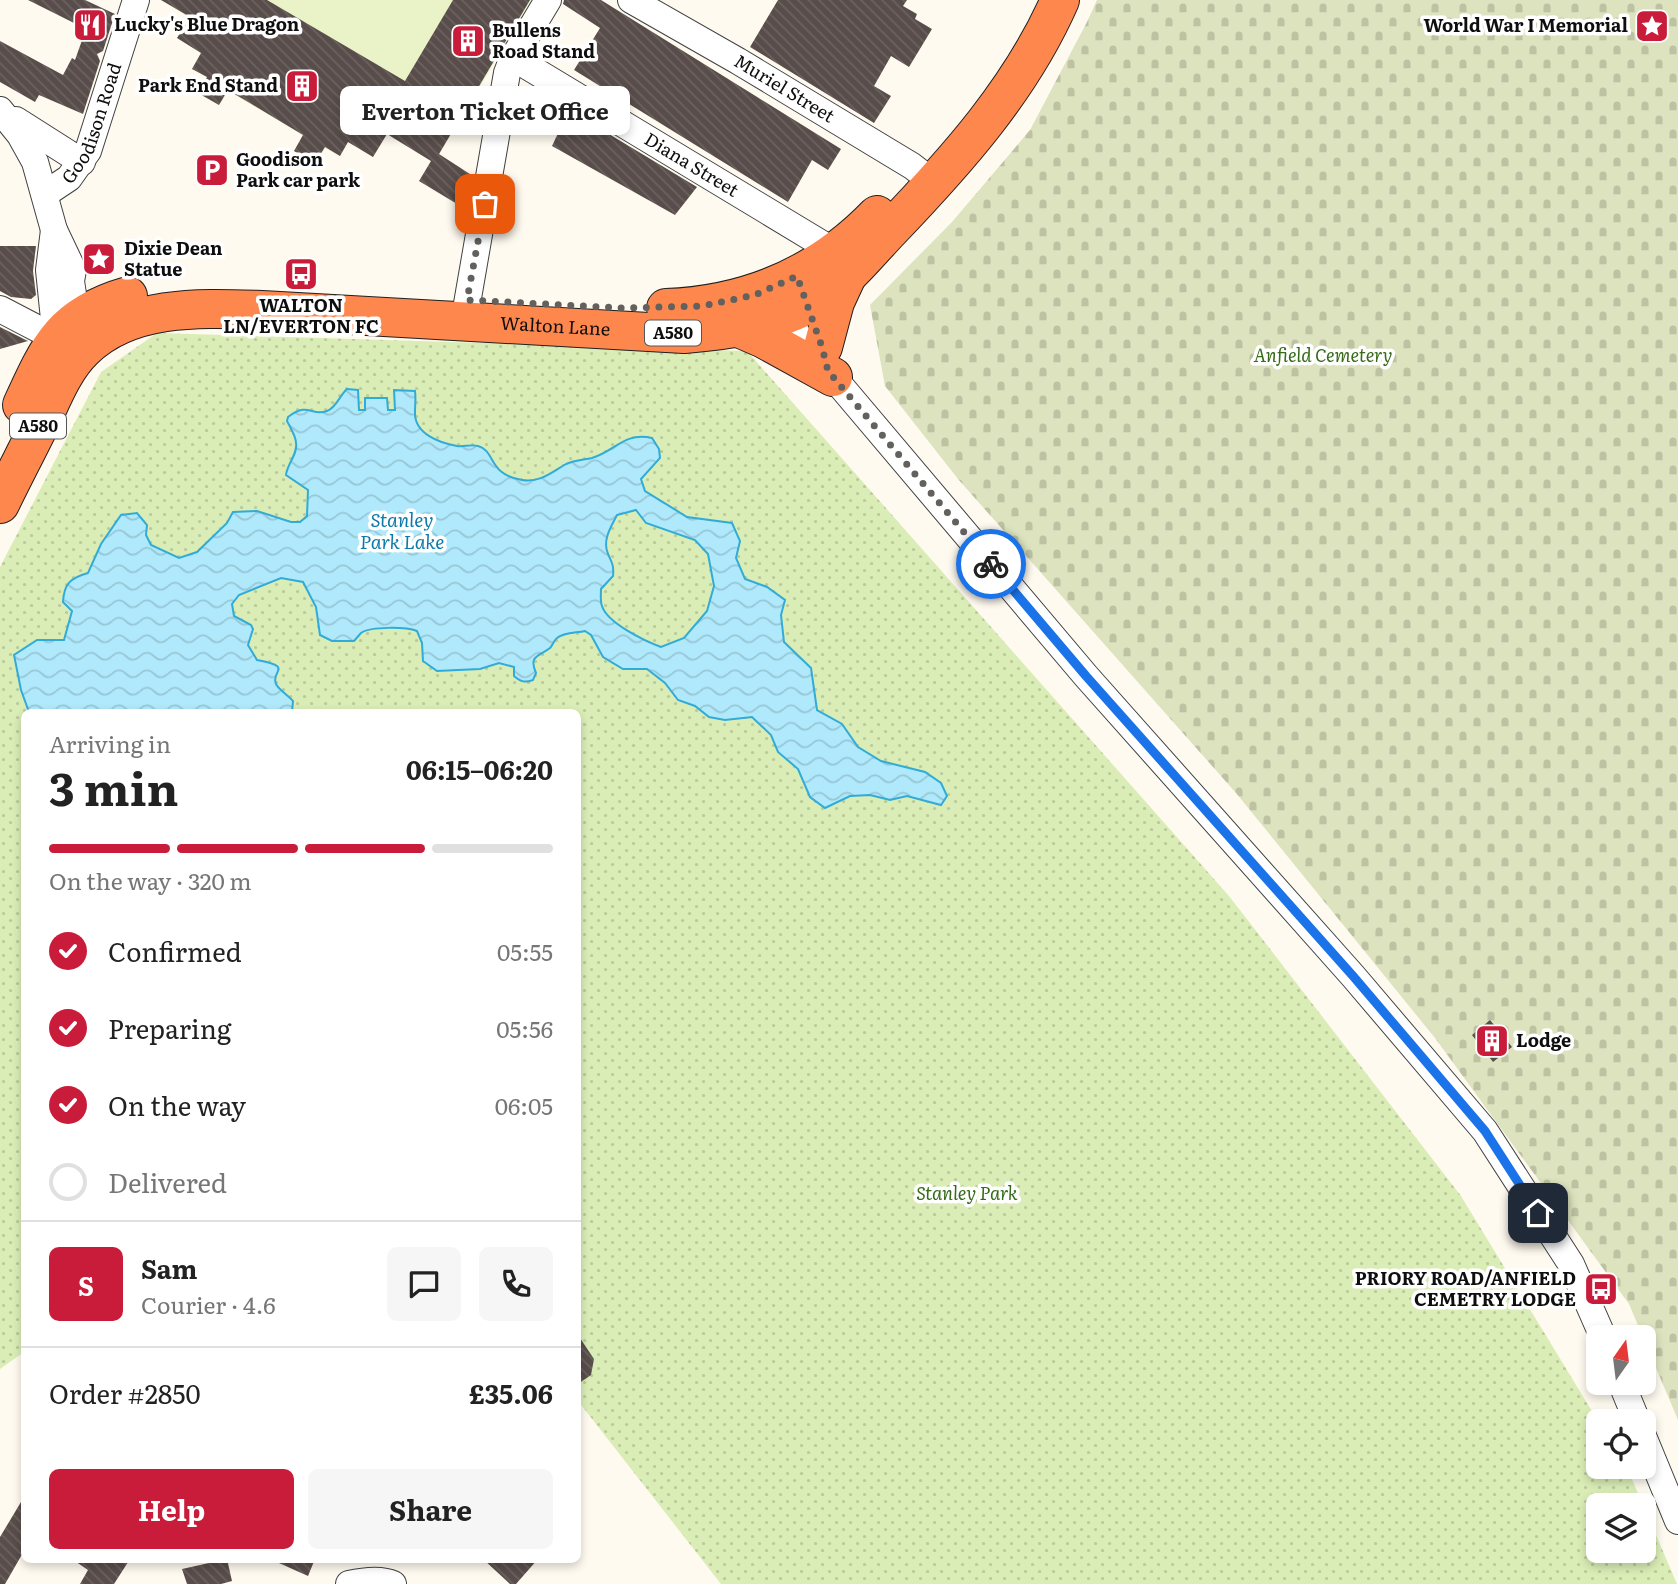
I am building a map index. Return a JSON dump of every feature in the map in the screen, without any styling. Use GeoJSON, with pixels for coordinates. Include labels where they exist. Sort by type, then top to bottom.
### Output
{"type":"FeatureCollection","features":[{"type":"Feature","properties":{"kind":"highway","name":"Walton Lane"},"geometry":{"type":"LineString","coordinates":[[927,177],[998,73],[1039,0]]}},
{"type":"Feature","properties":{"kind":"highway","name":"Walton Lane"},"geometry":{"type":"LineString","coordinates":[[0,451],[43,359],[71,336],[95,308],[133,294],[174,287],[276,287],[684,334],[741,329],[839,264],[927,177],[981,131],[1049,26],[1060,0]]}},
{"type":"Feature","properties":{"kind":"highway"},"geometry":{"type":"LineString","coordinates":[[741,329],[828,365],[839,264]]}},
{"type":"Feature","properties":{"kind":"highway","name":"Walton Lane"},"geometry":{"type":"LineString","coordinates":[[71,336],[101,335],[120,325],[154,315],[193,310],[466,311],[682,307],[732,301],[755,295],[792,295]]}},
{"type":"Feature","properties":{"kind":"highway","name":"Walton Lane"},"geometry":{"type":"LineString","coordinates":[[0,504],[63,377],[71,336]]}},
{"type":"Feature","properties":{"kind":"street"},"geometry":{"type":"LineString","coordinates":[[466,311],[508,73],[512,60],[548,0]]}},
{"type":"Feature","properties":{"kind":"street","name":"Muriel Street"},"geometry":{"type":"LineString","coordinates":[[631,0],[738,61],[927,177]]}},
{"type":"Feature","properties":{"kind":"street","name":"Goodison Road"},"geometry":{"type":"LineString","coordinates":[[45,194],[69,178],[82,162],[94,132],[128,3]]}},
{"type":"Feature","properties":{"kind":"street","name":"Diana Street"},"geometry":{"type":"LineString","coordinates":[[512,60],[522,62],[822,244],[839,264]]}},
{"type":"Feature","properties":{"kind":"street"},"geometry":{"type":"LineString","coordinates":[[0,109],[82,162]]}},
{"type":"Feature","properties":{"kind":"street"},"geometry":{"type":"LineString","coordinates":[[0,109],[28,148],[45,194],[54,230],[72,270],[87,286],[94,289],[133,294]]}},
{"type":"Feature","properties":{"kind":"street"},"geometry":{"type":"LineString","coordinates":[[54,230],[49,270],[71,336]]}},
{"type":"Feature","properties":{"kind":"street"},"geometry":{"type":"LineString","coordinates":[[71,336],[72,270]]}},
{"type":"Feature","properties":{"kind":"street"},"geometry":{"type":"LineString","coordinates":[[792,295],[828,365],[1086,676],[1353,976],[1485,1131],[1571,1264],[1598,1325]]}},
{"type":"Feature","properties":{"kind":"street"},"geometry":{"type":"LineString","coordinates":[[0,309],[71,336]]}},
{"type":"Feature","properties":{"kind":"street"},"geometry":{"type":"LineString","coordinates":[[1656,1468],[1678,1521]]}},
{"type":"Feature","properties":{"kind":"street"},"geometry":{"type":"LineString","coordinates":[[349,1584],[388,1581],[393,1584]]}},
{"type":"Feature","properties":{"kind":"green space"},"geometry":{"type":"Polygon","coordinates":[[[161,0],[532,0],[434,163],[387,134],[373,157],[348,142],[340,156],[325,148],[315,163],[294,151],[303,135],[228,91],[219,105],[198,93],[207,77],[192,69],[201,53],[177,38],[189,17],[161,0]]]}},
{"type":"Feature","properties":{"kind":"green space","name":"Anfield Cemetery"},"geometry":{"type":"Polygon","coordinates":[[[1097,0],[1678,0],[1678,1420],[1656,1368],[1656,1325],[1638,1325],[1629,1304],[1435,1038],[1236,793],[958,479],[885,386],[870,305],[952,222],[1030,130],[1097,0]]]}},
{"type":"Feature","properties":{"kind":"green space","name":"Stanley Park"},"geometry":{"type":"Polygon","coordinates":[[[157,333],[747,351],[1229,896],[1461,1196],[1591,1409],[1586,1409],[1586,1479],[1632,1479],[1638,1493],[1586,1493],[1586,1563],[1656,1563],[1656,1535],[1677,1584],[721,1584],[581,1405],[581,709],[21,709],[21,1354],[0,1369],[0,567],[101,372],[157,333]]]}},
{"type":"Feature","properties":{"kind":"water","name":"Stanley Park Lake"},"geometry":{"type":"Polygon","coordinates":[[[347,389],[358,390],[359,410],[365,410],[365,398],[387,398],[388,410],[395,410],[394,390],[415,391],[416,420],[423,432],[450,445],[475,445],[484,449],[503,473],[528,481],[569,463],[600,455],[627,440],[652,438],[659,449],[660,458],[641,479],[645,491],[687,517],[732,523],[740,541],[736,558],[745,579],[767,587],[785,600],[781,615],[784,642],[811,668],[817,710],[842,724],[858,747],[881,761],[925,772],[941,783],[947,796],[941,805],[907,796],[890,800],[870,795],[850,796],[825,808],[810,797],[798,769],[778,752],[771,735],[752,717],[725,720],[709,717],[695,706],[678,700],[665,683],[647,669],[623,669],[603,657],[591,635],[585,631],[560,636],[550,648],[536,657],[533,663],[536,673],[530,681],[519,680],[514,676],[514,667],[499,663],[480,669],[437,671],[423,661],[422,643],[417,631],[398,628],[373,629],[361,633],[354,641],[332,641],[320,635],[316,607],[303,582],[281,578],[239,595],[232,604],[234,616],[251,625],[253,629],[248,645],[257,660],[278,667],[276,684],[293,701],[292,709],[28,709],[14,655],[37,640],[64,640],[72,611],[63,602],[67,586],[72,580],[88,573],[101,544],[121,515],[137,513],[147,525],[146,535],[151,545],[179,558],[197,552],[227,523],[233,512],[257,511],[291,522],[300,522],[307,516],[308,490],[286,475],[296,447],[288,417],[301,410],[322,412],[333,407],[347,389]],[[636,510],[617,515],[606,544],[613,576],[601,589],[602,606],[611,619],[637,636],[661,647],[684,638],[707,611],[714,586],[708,554],[695,540],[646,523],[636,510]]]}},
{"type":"Feature","properties":{"kind":"building"},"geometry":{"type":"Polygon","coordinates":[[[28,0],[85,0],[115,14],[103,51],[97,54],[100,61],[83,114],[39,95],[35,102],[0,82],[0,41],[63,75],[72,58],[75,60],[86,29],[28,0]]]}},
{"type":"Feature","properties":{"kind":"building","name":"Park End Stand"},"geometry":{"type":"Polygon","coordinates":[[[161,0],[267,0],[405,81],[453,0],[530,0],[439,154],[473,176],[467,210],[419,181],[431,161],[387,134],[373,157],[348,142],[340,156],[325,147],[315,163],[294,151],[303,135],[228,90],[219,105],[198,93],[207,77],[192,69],[201,53],[177,38],[190,17],[161,0]]]}},
{"type":"Feature","properties":{"kind":"building"},"geometry":{"type":"Polygon","coordinates":[[[564,0],[601,0],[841,149],[828,170],[812,160],[788,202],[574,70],[600,28],[563,4],[564,0]]]}},
{"type":"Feature","properties":{"kind":"building"},"geometry":{"type":"Polygon","coordinates":[[[778,0],[907,0],[903,6],[917,14],[915,19],[932,29],[909,67],[891,56],[874,86],[891,96],[874,123],[750,47],[778,0]]]}},
{"type":"Feature","properties":{"kind":"building"},"geometry":{"type":"Polygon","coordinates":[[[569,110],[697,187],[675,215],[552,146],[569,110]]]}},
{"type":"Feature","properties":{"kind":"building"},"geometry":{"type":"Polygon","coordinates":[[[0,246],[36,246],[33,271],[36,295],[31,299],[11,297],[0,291],[0,246]]]}},
{"type":"Feature","properties":{"kind":"building"},"geometry":{"type":"Polygon","coordinates":[[[0,327],[28,341],[0,349],[0,327]]]}},
{"type":"Feature","properties":{"kind":"building","name":"Lodge"},"geometry":{"type":"Polygon","coordinates":[[[1490,1020],[1512,1047],[1493,1062],[1472,1035],[1490,1020]]]}},
{"type":"Feature","properties":{"kind":"building"},"geometry":{"type":"Polygon","coordinates":[[[581,1340],[594,1359],[591,1375],[581,1382],[581,1340]]]}},
{"type":"Feature","properties":{"kind":"building"},"geometry":{"type":"Polygon","coordinates":[[[21,1502],[21,1556],[5,1584],[0,1584],[0,1537],[21,1502]]]}},
{"type":"Feature","properties":{"kind":"building"},"geometry":{"type":"Polygon","coordinates":[[[78,1563],[127,1563],[114,1584],[80,1584],[88,1570],[78,1563]]]}},
{"type":"Feature","properties":{"kind":"building"},"geometry":{"type":"Polygon","coordinates":[[[209,1563],[228,1563],[232,1581],[221,1584],[187,1584],[182,1569],[209,1563]]]}},
{"type":"Feature","properties":{"kind":"building"},"geometry":{"type":"Polygon","coordinates":[[[279,1563],[313,1563],[308,1576],[279,1563]]]}},
{"type":"Feature","properties":{"kind":"building"},"geometry":{"type":"Polygon","coordinates":[[[487,1563],[534,1563],[516,1584],[510,1584],[487,1563]]]}},
{"type":"Feature","properties":{"kind":"way so far"},"geometry":{"type":"LineString","coordinates":[[485,204],[467,300],[621,308],[702,306],[755,295],[797,276],[828,371],[991,564]]}},
{"type":"Feature","properties":{"kind":"place","name":"Lucky's Blue Dragon"},"geometry":{"type":"Point","coordinates":[90,25]}},
{"type":"Feature","properties":{"kind":"place","name":"World War I Memorial"},"geometry":{"type":"Point","coordinates":[1652,26]}},
{"type":"Feature","properties":{"kind":"place","name":"Bullens Road Stand"},"geometry":{"type":"Point","coordinates":[468,41]}},
{"type":"Feature","properties":{"kind":"place","name":"Park End Stand"},"geometry":{"type":"Point","coordinates":[302,86]}},
{"type":"Feature","properties":{"kind":"place","name":"Goodison Park car park"},"geometry":{"type":"Point","coordinates":[212,170]}},
{"type":"Feature","properties":{"kind":"place","name":"Everton Ticket Office"},"geometry":{"type":"Point","coordinates":[485,204]}},
{"type":"Feature","properties":{"kind":"place","name":"Dixie Dean Statue"},"geometry":{"type":"Point","coordinates":[99,259]}},
{"type":"Feature","properties":{"kind":"place","name":"WALTON LN/EVERTON FC"},"geometry":{"type":"Point","coordinates":[301,274]}},
{"type":"Feature","properties":{"kind":"place","name":"Lodge"},"geometry":{"type":"Point","coordinates":[1492,1041]}},
{"type":"Feature","properties":{"kind":"place","name":"PRIORY ROAD/ANFIELD CEMETRY LODGE"},"geometry":{"type":"Point","coordinates":[1601,1289]}},
{"type":"Feature","properties":{"kind":"route"},"geometry":{"type":"LineString","coordinates":[[991,564],[1086,676],[1353,976],[1485,1131],[1538,1213]]}}]}
